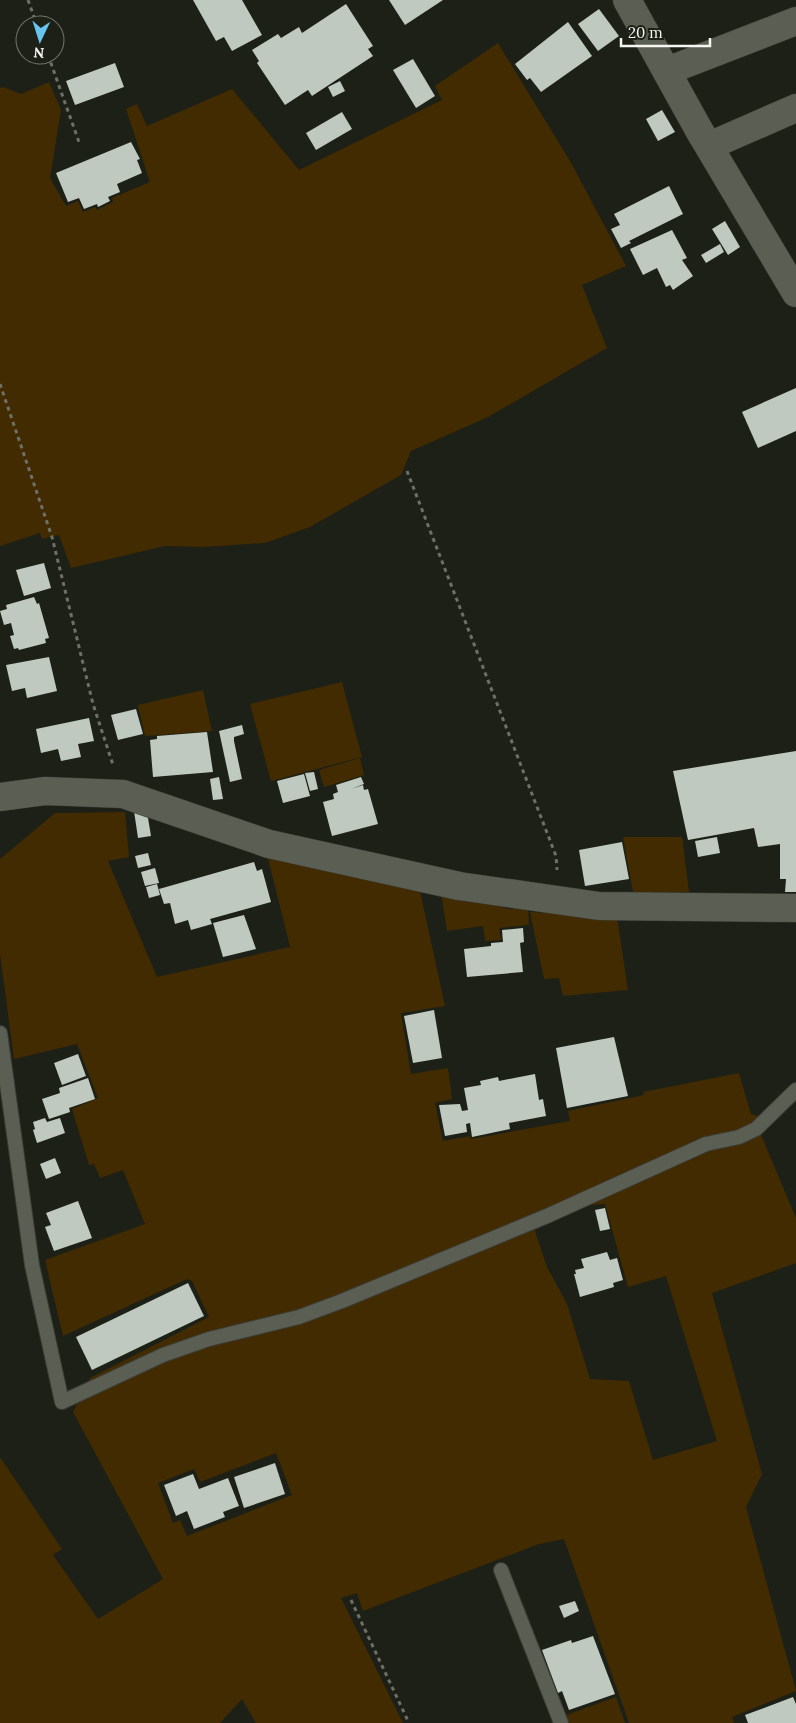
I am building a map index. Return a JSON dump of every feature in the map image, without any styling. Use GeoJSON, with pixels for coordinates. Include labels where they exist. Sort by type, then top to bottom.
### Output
{"type":"FeatureCollection","features":[{"type":"Feature","properties":{"kind":"street"},"geometry":{"type":"LineString","coordinates":[[627,0],[709,146],[796,293]]}},
{"type":"Feature","properties":{"kind":"street"},"geometry":{"type":"LineString","coordinates":[[666,71],[796,21]]}},
{"type":"Feature","properties":{"kind":"street"},"geometry":{"type":"LineString","coordinates":[[709,146],[796,108]]}},
{"type":"Feature","properties":{"kind":"street"},"geometry":{"type":"LineString","coordinates":[[0,797],[44,792],[123,794],[269,844],[458,886],[599,906],[796,908]]}},
{"type":"Feature","properties":{"kind":"lane"},"geometry":{"type":"LineString","coordinates":[[0,1033],[32,1265],[62,1402],[163,1355],[208,1339],[299,1317],[342,1301],[547,1216],[706,1144],[739,1138],[756,1129],[796,1090]]}},
{"type":"Feature","properties":{"kind":"lane"},"geometry":{"type":"LineString","coordinates":[[501,1570],[561,1723]]}},
{"type":"Feature","properties":{"kind":"path"},"geometry":{"type":"LineString","coordinates":[[28,0],[33,15]]}},
{"type":"Feature","properties":{"kind":"path"},"geometry":{"type":"LineString","coordinates":[[52,65],[79,142]]}},
{"type":"Feature","properties":{"kind":"path"},"geometry":{"type":"LineString","coordinates":[[0,384],[52,537],[93,704],[123,794]]}},
{"type":"Feature","properties":{"kind":"path"},"geometry":{"type":"LineString","coordinates":[[407,471],[556,856],[560,900]]}},
{"type":"Feature","properties":{"kind":"path"},"geometry":{"type":"LineString","coordinates":[[351,1600],[409,1723]]}},
{"type":"Feature","properties":{"kind":"shaded area"},"geometry":{"type":"Polygon","coordinates":[[[498,43],[570,161],[626,266],[582,285],[607,348],[488,417],[411,451],[401,475],[310,527],[265,543],[203,547],[165,546],[71,568],[59,535],[42,539],[40,533],[0,546],[0,88],[3,87],[21,94],[49,82],[61,110],[50,178],[66,206],[78,201],[83,212],[95,207],[97,210],[113,202],[112,198],[150,182],[126,109],[137,104],[147,126],[232,89],[299,170],[442,100],[435,86],[498,43]]]}},
{"type":"Feature","properties":{"kind":"shaded area"},"geometry":{"type":"Polygon","coordinates":[[[342,682],[362,757],[271,781],[250,704],[342,682]]]}},
{"type":"Feature","properties":{"kind":"shaded area"},"geometry":{"type":"Polygon","coordinates":[[[203,690],[212,731],[145,736],[138,705],[203,690]]]}},
{"type":"Feature","properties":{"kind":"shaded area"},"geometry":{"type":"Polygon","coordinates":[[[360,758],[364,775],[324,787],[319,770],[360,758]]]}},
{"type":"Feature","properties":{"kind":"shaded area"},"geometry":{"type":"Polygon","coordinates":[[[125,812],[129,857],[108,861],[157,977],[290,947],[267,854],[420,891],[445,1006],[401,1013],[411,1074],[448,1068],[452,1099],[435,1103],[443,1141],[470,1136],[471,1139],[570,1121],[568,1111],[644,1095],[643,1092],[739,1073],[751,1114],[759,1116],[761,1135],[796,1218],[796,1263],[712,1293],[762,1474],[746,1507],[796,1691],[732,1717],[734,1723],[629,1723],[564,1539],[539,1544],[363,1611],[357,1593],[341,1598],[403,1723],[256,1723],[242,1699],[220,1723],[0,1723],[0,1457],[62,1549],[53,1555],[98,1619],[163,1579],[73,1412],[90,1378],[209,1317],[192,1281],[187,1279],[63,1336],[45,1260],[145,1224],[123,1170],[100,1178],[94,1164],[89,1165],[72,1109],[98,1098],[77,1044],[14,1059],[0,954],[0,859],[55,813],[125,812]],[[605,1204],[591,1205],[534,1228],[547,1267],[567,1304],[590,1379],[629,1381],[653,1460],[717,1441],[666,1276],[628,1287],[605,1204]],[[276,1453],[200,1482],[194,1469],[158,1483],[173,1523],[180,1520],[187,1536],[292,1495],[276,1453]]]}},
{"type":"Feature","properties":{"kind":"shaded area"},"geometry":{"type":"Polygon","coordinates":[[[623,837],[682,837],[689,892],[633,892],[623,837]]]}},
{"type":"Feature","properties":{"kind":"shaded area"},"geometry":{"type":"Polygon","coordinates":[[[441,893],[510,909],[528,908],[529,925],[499,928],[501,940],[485,941],[483,926],[447,931],[441,893]]]}},
{"type":"Feature","properties":{"kind":"shaded area"},"geometry":{"type":"Polygon","coordinates":[[[530,912],[617,917],[628,990],[563,996],[559,978],[544,979],[530,912]]]}},
{"type":"Feature","properties":{"kind":"shaded area"},"geometry":{"type":"Polygon","coordinates":[[[616,1697],[625,1723],[569,1723],[566,1715],[616,1697]]]}},
{"type":"Feature","properties":{"kind":"building"},"geometry":{"type":"Polygon","coordinates":[[[193,0],[242,0],[262,35],[232,51],[224,37],[216,41],[193,0]]]}},
{"type":"Feature","properties":{"kind":"building"},"geometry":{"type":"Polygon","coordinates":[[[389,0],[443,0],[405,25],[389,0]]]}},
{"type":"Feature","properties":{"kind":"building"},"geometry":{"type":"Polygon","coordinates":[[[346,4],[373,46],[368,49],[373,56],[312,96],[308,90],[285,105],[257,63],[259,61],[252,50],[278,34],[281,38],[299,27],[302,33],[346,4]]]}},
{"type":"Feature","properties":{"kind":"building"},"geometry":{"type":"Polygon","coordinates":[[[599,9],[619,36],[598,51],[578,24],[599,9]]]}},
{"type":"Feature","properties":{"kind":"building"},"geometry":{"type":"Polygon","coordinates":[[[568,22],[592,56],[541,92],[530,78],[527,80],[515,64],[568,22]]]}},
{"type":"Feature","properties":{"kind":"building"},"geometry":{"type":"Polygon","coordinates":[[[413,59],[435,96],[416,108],[393,70],[413,59]]]}},
{"type":"Feature","properties":{"kind":"building"},"geometry":{"type":"Polygon","coordinates":[[[115,63],[124,87],[75,105],[66,81],[115,63]]]}},
{"type":"Feature","properties":{"kind":"building"},"geometry":{"type":"Polygon","coordinates":[[[340,81],[345,91],[333,97],[328,87],[340,81]]]}},
{"type":"Feature","properties":{"kind":"building"},"geometry":{"type":"Polygon","coordinates":[[[662,110],[675,132],[658,141],[646,119],[662,110]]]}},
{"type":"Feature","properties":{"kind":"building"},"geometry":{"type":"Polygon","coordinates":[[[342,112],[352,129],[316,150],[306,133],[342,112]]]}},
{"type":"Feature","properties":{"kind":"building"},"geometry":{"type":"Polygon","coordinates":[[[131,142],[140,159],[137,160],[142,173],[117,184],[120,192],[108,197],[110,201],[98,207],[97,204],[84,209],[79,198],[68,202],[56,173],[131,142]]]}},
{"type":"Feature","properties":{"kind":"building"},"geometry":{"type":"Polygon","coordinates":[[[669,186],[683,214],[629,241],[631,243],[621,248],[611,229],[620,225],[614,214],[669,186]]]}},
{"type":"Feature","properties":{"kind":"building"},"geometry":{"type":"Polygon","coordinates":[[[725,221],[740,247],[728,255],[712,229],[725,221]]]}},
{"type":"Feature","properties":{"kind":"building"},"geometry":{"type":"Polygon","coordinates":[[[672,230],[687,258],[682,260],[693,276],[673,290],[670,285],[666,287],[657,268],[643,275],[630,249],[672,230]]]}},
{"type":"Feature","properties":{"kind":"building"},"geometry":{"type":"Polygon","coordinates":[[[720,244],[724,252],[706,263],[701,255],[720,244]]]}},
{"type":"Feature","properties":{"kind":"building"},"geometry":{"type":"Polygon","coordinates":[[[796,388],[796,431],[758,448],[742,412],[796,388]]]}},
{"type":"Feature","properties":{"kind":"building"},"geometry":{"type":"Polygon","coordinates":[[[44,563],[51,588],[24,596],[16,570],[44,563]]]}},
{"type":"Feature","properties":{"kind":"building"},"geometry":{"type":"Polygon","coordinates":[[[34,597],[37,604],[39,603],[49,638],[45,639],[46,643],[19,650],[18,648],[14,649],[10,636],[14,635],[11,623],[4,625],[0,611],[7,609],[6,605],[34,597]]]}},
{"type":"Feature","properties":{"kind":"building"},"geometry":{"type":"Polygon","coordinates":[[[49,657],[57,691],[27,698],[25,688],[12,691],[6,665],[49,657]]]}},
{"type":"Feature","properties":{"kind":"building"},"geometry":{"type":"Polygon","coordinates":[[[136,709],[143,734],[118,740],[111,715],[136,709]]]}},
{"type":"Feature","properties":{"kind":"building"},"geometry":{"type":"Polygon","coordinates":[[[89,718],[94,741],[78,744],[81,757],[61,761],[58,749],[41,753],[36,729],[89,718]]]}},
{"type":"Feature","properties":{"kind":"building"},"geometry":{"type":"Polygon","coordinates":[[[242,725],[244,734],[234,737],[234,741],[242,779],[230,782],[219,731],[242,725]]]}},
{"type":"Feature","properties":{"kind":"building"},"geometry":{"type":"Polygon","coordinates":[[[207,732],[213,772],[153,777],[150,740],[157,739],[157,736],[207,732]]]}},
{"type":"Feature","properties":{"kind":"building"},"geometry":{"type":"Polygon","coordinates":[[[796,751],[796,892],[785,892],[786,879],[780,879],[780,844],[758,847],[754,828],[688,840],[673,771],[796,751]]]}},
{"type":"Feature","properties":{"kind":"building"},"geometry":{"type":"Polygon","coordinates":[[[314,772],[318,789],[310,791],[305,773],[314,772]]]}},
{"type":"Feature","properties":{"kind":"building"},"geometry":{"type":"Polygon","coordinates":[[[304,774],[310,796],[283,803],[277,781],[304,774]]]}},
{"type":"Feature","properties":{"kind":"building"},"geometry":{"type":"Polygon","coordinates":[[[219,777],[223,799],[213,800],[210,779],[219,777]]]}},
{"type":"Feature","properties":{"kind":"building"},"geometry":{"type":"Polygon","coordinates":[[[361,777],[364,784],[351,789],[363,785],[364,790],[368,789],[378,824],[332,836],[323,802],[334,799],[333,794],[338,792],[336,785],[361,777]]]}},
{"type":"Feature","properties":{"kind":"building"},"geometry":{"type":"Polygon","coordinates":[[[143,809],[148,818],[151,836],[138,838],[134,811],[143,809]]]}},
{"type":"Feature","properties":{"kind":"building"},"geometry":{"type":"Polygon","coordinates":[[[717,837],[720,853],[698,857],[695,841],[717,837]]]}},
{"type":"Feature","properties":{"kind":"building"},"geometry":{"type":"Polygon","coordinates":[[[622,842],[629,879],[585,886],[579,850],[622,842]]]}},
{"type":"Feature","properties":{"kind":"building"},"geometry":{"type":"Polygon","coordinates":[[[148,853],[151,865],[138,868],[135,856],[148,853]]]}},
{"type":"Feature","properties":{"kind":"building"},"geometry":{"type":"Polygon","coordinates":[[[254,862],[257,871],[262,869],[271,902],[210,919],[212,924],[191,930],[188,920],[175,924],[170,903],[164,904],[159,889],[254,862]]]}},
{"type":"Feature","properties":{"kind":"building"},"geometry":{"type":"Polygon","coordinates":[[[155,868],[159,883],[145,886],[141,872],[155,868]]]}},
{"type":"Feature","properties":{"kind":"building"},"geometry":{"type":"Polygon","coordinates":[[[157,884],[160,895],[149,898],[146,887],[157,884]]]}},
{"type":"Feature","properties":{"kind":"building"},"geometry":{"type":"Polygon","coordinates":[[[244,915],[256,949],[223,957],[213,923],[244,915]]]}},
{"type":"Feature","properties":{"kind":"building"},"geometry":{"type":"Polygon","coordinates":[[[523,928],[524,942],[520,943],[523,972],[467,977],[464,949],[491,946],[491,943],[503,942],[502,930],[523,928]]]}},
{"type":"Feature","properties":{"kind":"building"},"geometry":{"type":"Polygon","coordinates":[[[434,1010],[442,1058],[413,1063],[404,1016],[434,1010]]]}},
{"type":"Feature","properties":{"kind":"building"},"geometry":{"type":"Polygon","coordinates":[[[614,1037],[628,1096],[567,1108],[556,1048],[614,1037]]]}},
{"type":"Feature","properties":{"kind":"building"},"geometry":{"type":"Polygon","coordinates":[[[78,1054],[86,1076],[62,1085],[54,1063],[78,1054]]]}},
{"type":"Feature","properties":{"kind":"building"},"geometry":{"type":"Polygon","coordinates":[[[535,1074],[539,1100],[543,1099],[546,1116],[509,1123],[510,1129],[472,1137],[470,1123],[466,1124],[467,1132],[445,1136],[439,1105],[460,1104],[462,1111],[468,1110],[464,1088],[481,1085],[480,1081],[498,1077],[499,1081],[535,1074]]]}},
{"type":"Feature","properties":{"kind":"building"},"geometry":{"type":"Polygon","coordinates":[[[88,1078],[95,1099],[69,1108],[70,1112],[49,1119],[42,1099],[60,1093],[59,1088],[88,1078]]]}},
{"type":"Feature","properties":{"kind":"building"},"geometry":{"type":"Polygon","coordinates":[[[45,1118],[47,1122],[60,1118],[65,1133],[37,1143],[33,1122],[45,1118]]]}},
{"type":"Feature","properties":{"kind":"building"},"geometry":{"type":"Polygon","coordinates":[[[55,1158],[61,1173],[46,1179],[40,1164],[55,1158]]]}},
{"type":"Feature","properties":{"kind":"building"},"geometry":{"type":"Polygon","coordinates":[[[78,1201],[92,1238],[54,1251],[45,1227],[51,1225],[46,1213],[78,1201]]]}},
{"type":"Feature","properties":{"kind":"building"},"geometry":{"type":"Polygon","coordinates":[[[605,1208],[610,1229],[600,1231],[595,1210],[605,1208]]]}},
{"type":"Feature","properties":{"kind":"building"},"geometry":{"type":"Polygon","coordinates":[[[607,1252],[610,1260],[617,1258],[623,1280],[613,1283],[614,1287],[580,1297],[574,1274],[576,1274],[575,1270],[584,1268],[581,1259],[607,1252]]]}},
{"type":"Feature","properties":{"kind":"building"},"geometry":{"type":"Polygon","coordinates":[[[188,1283],[204,1316],[92,1370],[76,1337],[188,1283]]]}},
{"type":"Feature","properties":{"kind":"building"},"geometry":{"type":"Polygon","coordinates":[[[275,1463],[285,1494],[244,1508],[234,1477],[275,1463]]]}},
{"type":"Feature","properties":{"kind":"building"},"geometry":{"type":"Polygon","coordinates":[[[193,1474],[199,1489],[228,1478],[239,1506],[223,1512],[225,1517],[194,1529],[187,1511],[176,1516],[164,1485],[193,1474]]]}},
{"type":"Feature","properties":{"kind":"building"},"geometry":{"type":"Polygon","coordinates":[[[575,1601],[579,1611],[564,1618],[559,1606],[575,1601]]]}},
{"type":"Feature","properties":{"kind":"building"},"geometry":{"type":"Polygon","coordinates":[[[593,1636],[615,1694],[569,1710],[562,1691],[558,1693],[542,1650],[571,1640],[572,1643],[593,1636]]]}},
{"type":"Feature","properties":{"kind":"building"},"geometry":{"type":"Polygon","coordinates":[[[793,1697],[796,1704],[796,1723],[748,1723],[745,1715],[793,1697]]]}}]}
